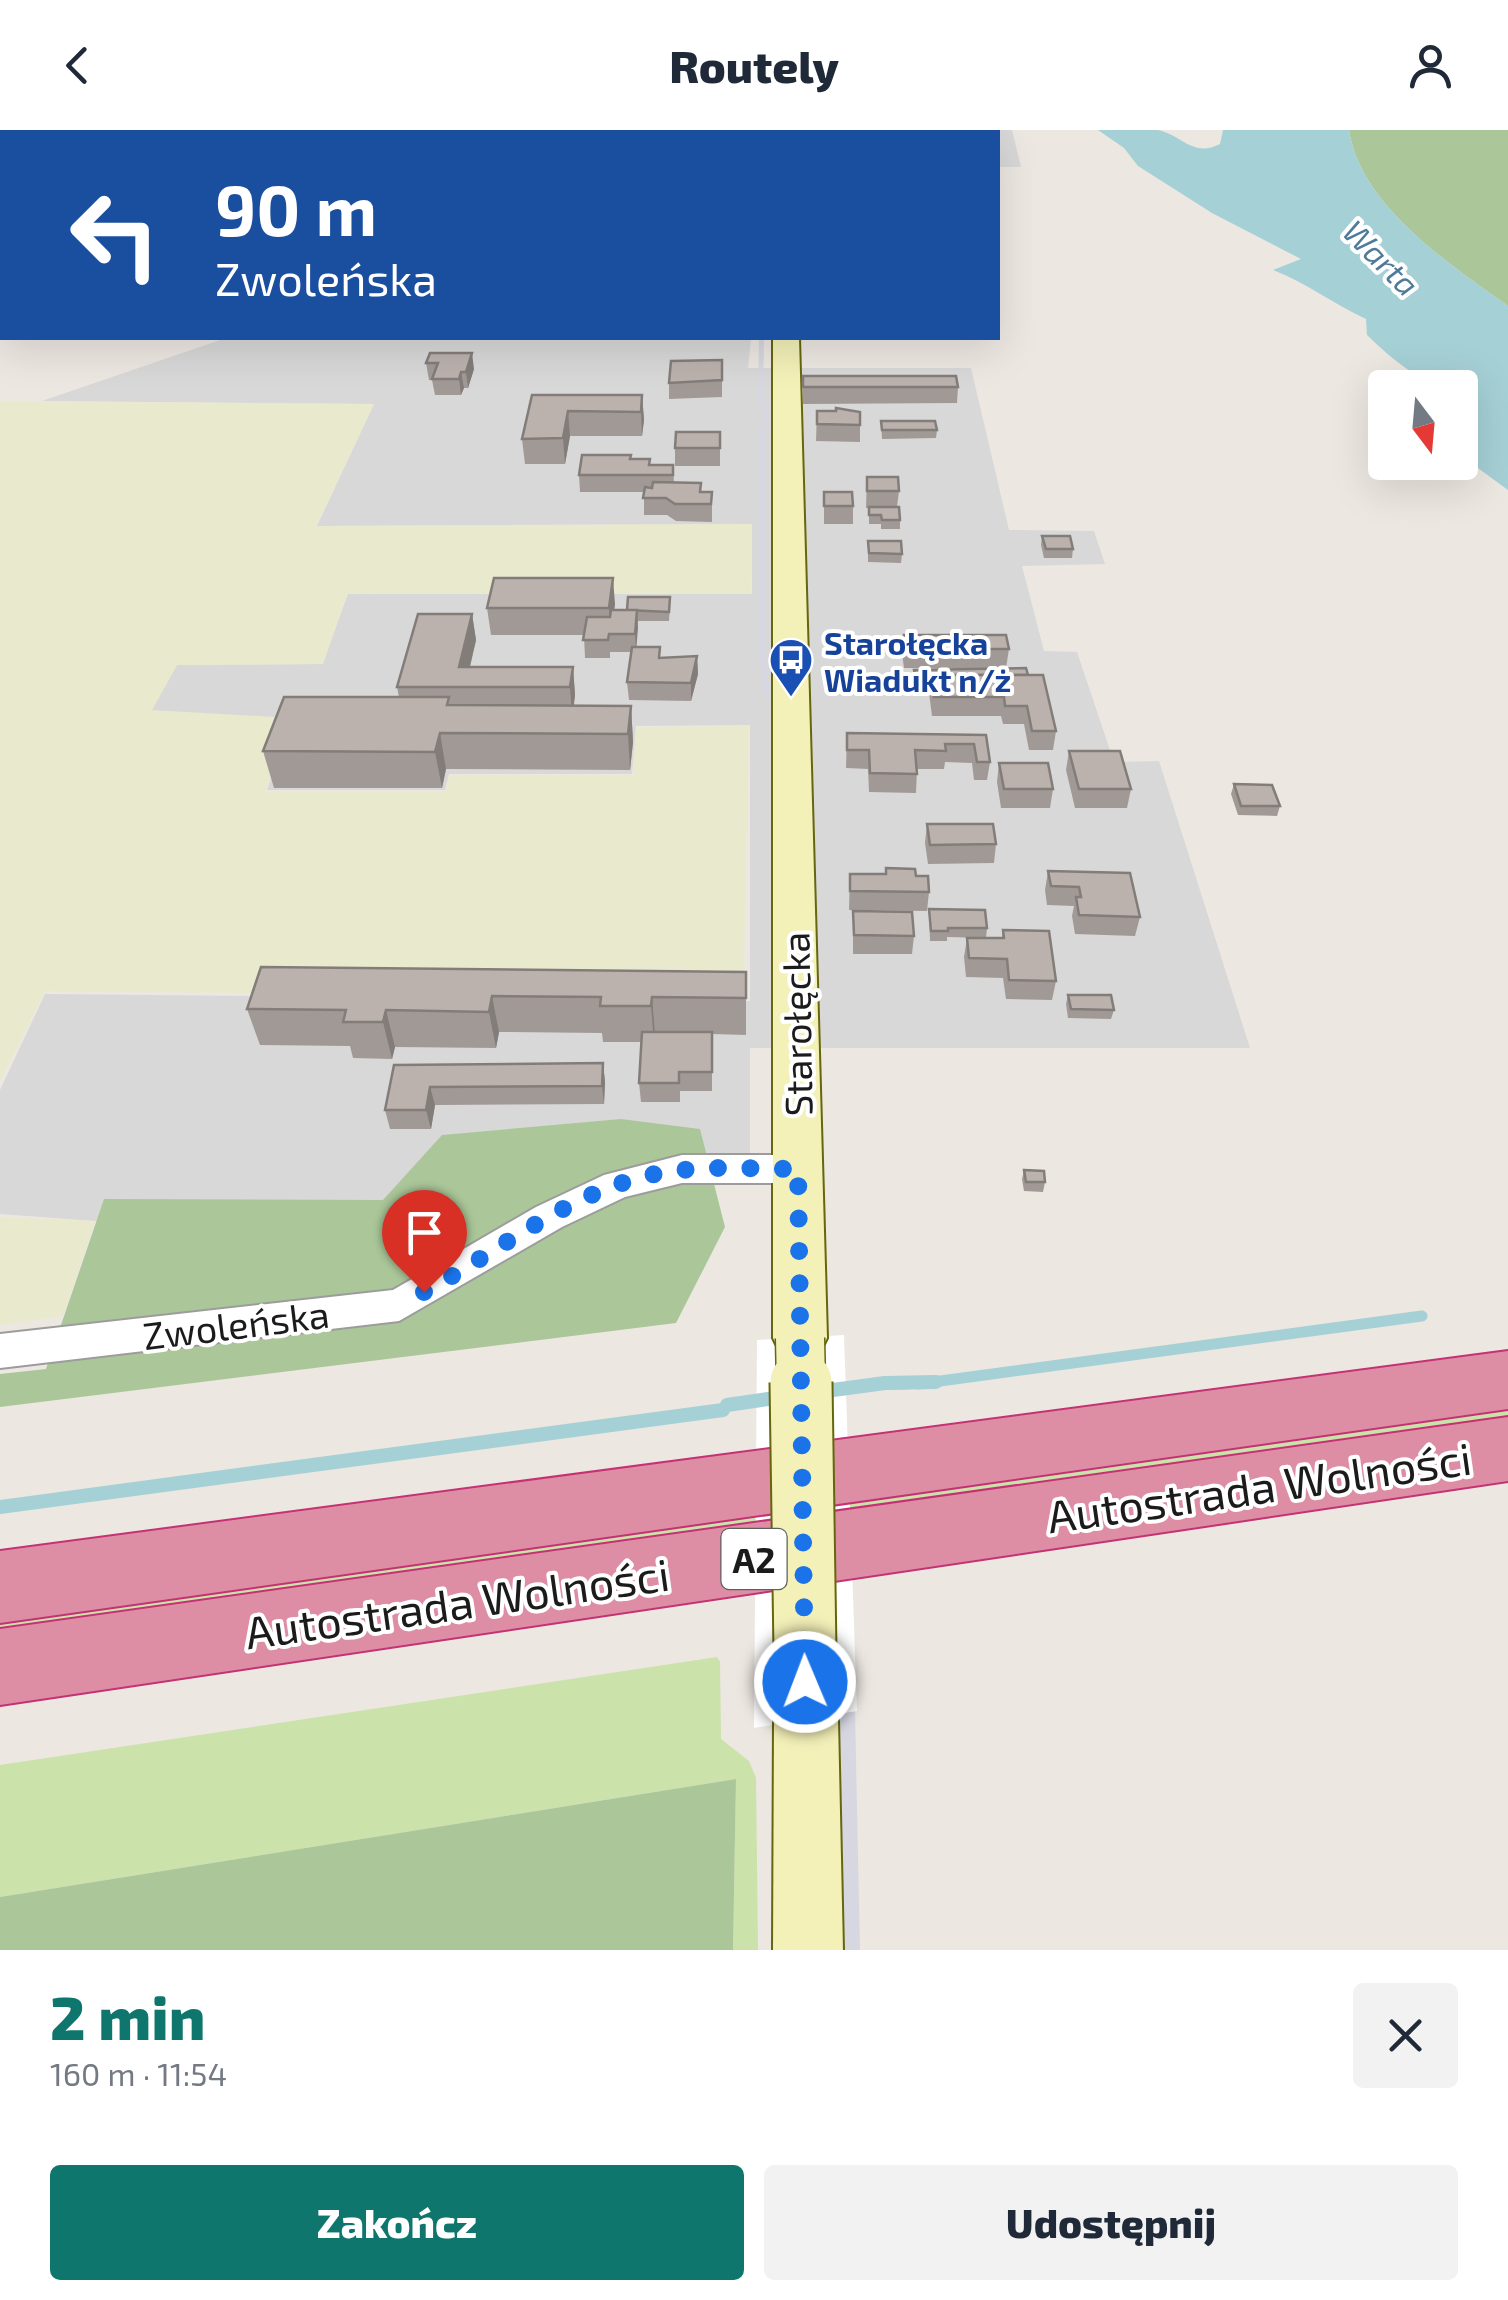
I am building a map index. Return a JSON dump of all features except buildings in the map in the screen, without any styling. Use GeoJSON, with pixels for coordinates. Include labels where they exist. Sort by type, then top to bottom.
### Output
{"type":"FeatureCollection","features":[{"type":"Feature","properties":{"kind":"highway","name":"Autostrada Wolności"},"geometry":{"type":"LineString","coordinates":[[0,1587],[1508,1380]]}},
{"type":"Feature","properties":{"kind":"highway","name":"Autostrada Wolności"},"geometry":{"type":"LineString","coordinates":[[0,1668],[1508,1450]]}},
{"type":"Feature","properties":{"kind":"street","name":"Starołęcka"},"geometry":{"type":"LineString","coordinates":[[786,340],[808,1950]]}},
{"type":"Feature","properties":{"kind":"street","name":"Zwoleńska"},"geometry":{"type":"LineString","coordinates":[[0,1351],[399,1306],[549,1217],[617,1185],[682,1170],[798,1169]]}},
{"type":"Feature","properties":{"kind":"shaded area"},"geometry":{"type":"Polygon","coordinates":[[[1000,130],[1012,130],[1021,167],[1000,167],[1000,130]]]}},
{"type":"Feature","properties":{"kind":"shaded area"},"geometry":{"type":"Polygon","coordinates":[[[220,340],[751,340],[748,368],[971,368],[1009,530],[1094,531],[1105,564],[1022,566],[1044,651],[1077,652],[1114,762],[1159,761],[1250,1048],[750,1048],[750,1162],[406,1229],[95,1221],[0,1214],[0,1090],[45,994],[750,1001],[750,725],[636,726],[632,774],[449,774],[445,790],[267,790],[292,719],[151,711],[177,665],[322,664],[348,594],[752,594],[752,524],[317,526],[374,404],[42,401],[220,340]]]}},
{"type":"Feature","properties":{"kind":"shaded area"},"geometry":{"type":"Polygon","coordinates":[[[759,340],[764,340],[763,401],[770,415],[765,428],[765,654],[770,694],[764,697],[759,654],[760,428],[764,415],[758,401],[759,340]]]}},
{"type":"Feature","properties":{"kind":"shaded area"},"geometry":{"type":"Polygon","coordinates":[[[855,1711],[860,1950],[838,1950],[831,1715],[855,1711]]]}},
{"type":"Feature","properties":{"kind":"green space"},"geometry":{"type":"Polygon","coordinates":[[[1349,130],[1508,130],[1508,306],[1436,252],[1389,208],[1370,184],[1349,130]]]}},
{"type":"Feature","properties":{"kind":"green space"},"geometry":{"type":"Polygon","coordinates":[[[0,401],[374,404],[316,526],[752,524],[751,594],[348,593],[323,664],[177,665],[152,710],[292,718],[266,791],[445,791],[450,775],[633,775],[636,727],[749,726],[743,998],[45,991],[0,1081],[0,401]]]}},
{"type":"Feature","properties":{"kind":"green space"},"geometry":{"type":"Polygon","coordinates":[[[621,1119],[700,1129],[725,1227],[676,1323],[0,1407],[0,1374],[46,1369],[104,1199],[383,1200],[442,1135],[621,1119]]]}},
{"type":"Feature","properties":{"kind":"green space"},"geometry":{"type":"Polygon","coordinates":[[[0,1217],[95,1221],[63,1316],[0,1325],[0,1217]]]}},
{"type":"Feature","properties":{"kind":"green space"},"geometry":{"type":"Polygon","coordinates":[[[1508,1404],[1508,1424],[0,1640],[0,1617],[1508,1404]]]}},
{"type":"Feature","properties":{"kind":"green space"},"geometry":{"type":"Polygon","coordinates":[[[717,1657],[721,1739],[749,1761],[756,1778],[758,1950],[733,1950],[736,1779],[0,1897],[0,1765],[717,1657]]]}},
{"type":"Feature","properties":{"kind":"green space"},"geometry":{"type":"Polygon","coordinates":[[[736,1779],[733,1950],[0,1950],[0,1897],[736,1779]]]}},
{"type":"Feature","properties":{"kind":"water","name":"Warta"},"geometry":{"type":"Polygon","coordinates":[[[1098,130],[1158,130],[1195,147],[1211,148],[1220,144],[1223,130],[1349,130],[1370,184],[1389,208],[1436,252],[1508,306],[1508,490],[1478,468],[1478,370],[1409,370],[1367,335],[1366,319],[1273,270],[1301,259],[1212,213],[1138,166],[1124,148],[1098,130]]]}},
{"type":"Feature","properties":{"kind":"pier"},"geometry":{"type":"Polygon","coordinates":[[[844,1335],[857,1711],[754,1728],[757,1340],[844,1335]]]}},
{"type":"Feature","properties":{"kind":"waterway"},"geometry":{"type":"LineString","coordinates":[[932,1382],[1422,1316]]}},
{"type":"Feature","properties":{"kind":"waterway"},"geometry":{"type":"LineString","coordinates":[[878,1384],[932,1382]]}},
{"type":"Feature","properties":{"kind":"waterway"},"geometry":{"type":"LineString","coordinates":[[918,1384],[932,1382]]}},
{"type":"Feature","properties":{"kind":"waterway"},"geometry":{"type":"LineString","coordinates":[[818,1392],[878,1384]]}},
{"type":"Feature","properties":{"kind":"waterway"},"geometry":{"type":"LineString","coordinates":[[878,1384],[904,1384]]}},
{"type":"Feature","properties":{"kind":"waterway"},"geometry":{"type":"LineString","coordinates":[[727,1405],[782,1397]]}},
{"type":"Feature","properties":{"kind":"waterway"},"geometry":{"type":"LineString","coordinates":[[0,1507],[723,1410]]}},
{"type":"Feature","properties":{"kind":"place","name":"Starołęcka Wiadukt n/ż"},"geometry":{"type":"Point","coordinates":[791,698]}},
{"type":"Feature","properties":{"kind":"route"},"geometry":{"type":"LineString","coordinates":[[424,1292],[549,1217],[617,1185],[682,1170],[798,1169],[805,1682]]}}]}
